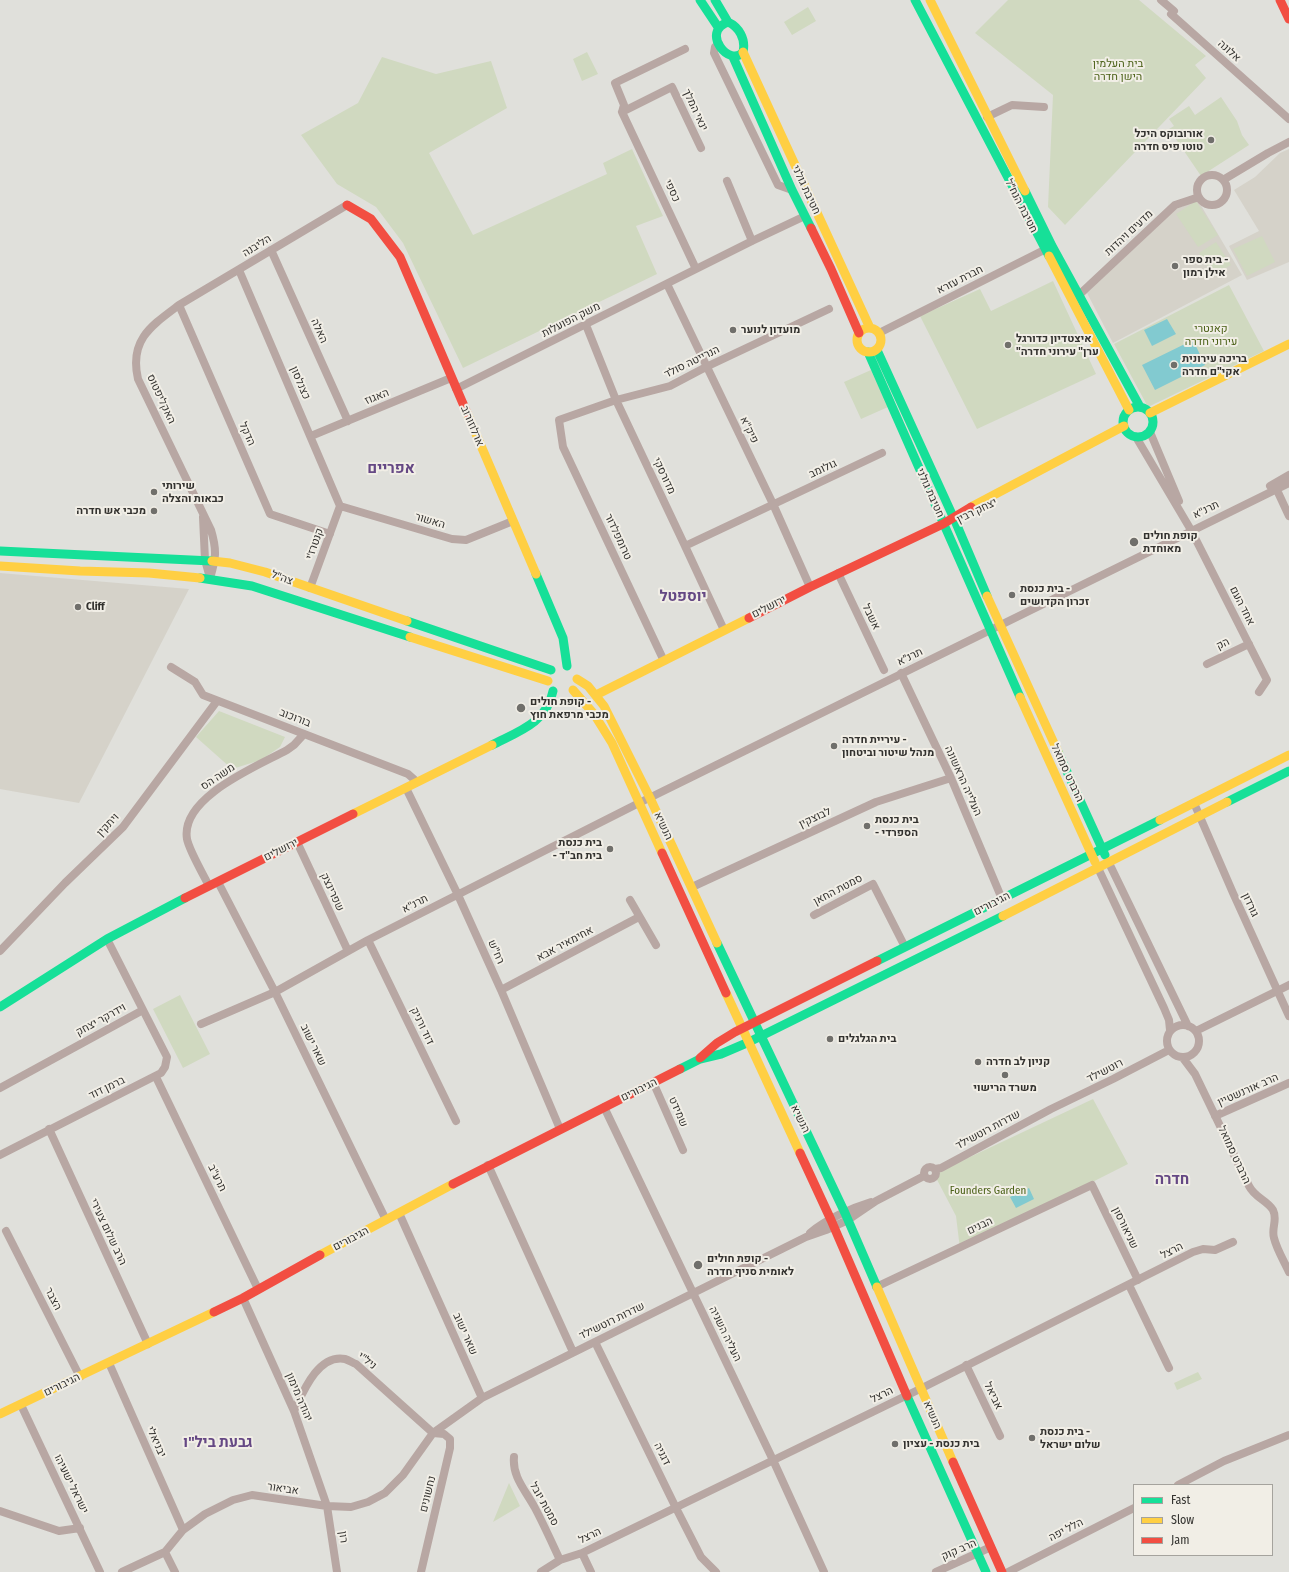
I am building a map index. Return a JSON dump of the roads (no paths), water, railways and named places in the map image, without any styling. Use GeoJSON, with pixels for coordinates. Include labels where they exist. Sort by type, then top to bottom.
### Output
{"type":"FeatureCollection","features":[{"type":"Feature","properties":{"kind":"street"},"geometry":{"type":"LineString","coordinates":[[700,0],[718,27]]}},
{"type":"Feature","properties":{"kind":"street"},"geometry":{"type":"LineString","coordinates":[[715,0],[728,22],[738,29],[744,39],[743,52],[739,56],[733,57],[725,52],[719,44],[716,32],[718,27],[722,23],[728,22]]}},
{"type":"Feature","properties":{"kind":"street","name":"חטיבת הנח״ל"},"geometry":{"type":"LineString","coordinates":[[915,0],[1048,248],[1079,295],[1140,407]]}},
{"type":"Feature","properties":{"kind":"street","name":"חטיבת הנח״ל"},"geometry":{"type":"LineString","coordinates":[[930,0],[987,117],[1048,248],[1129,410]]}},
{"type":"Feature","properties":{"kind":"street","name":"אלונה"},"geometry":{"type":"LineString","coordinates":[[1161,0],[1174,11],[1171,14],[1289,119]]}},
{"type":"Feature","properties":{"kind":"street"},"geometry":{"type":"LineString","coordinates":[[1280,0],[1289,19]]}},
{"type":"Feature","properties":{"kind":"street","name":"חטיבת גולני"},"geometry":{"type":"LineString","coordinates":[[719,44],[715,47],[714,53],[778,185],[792,190]]}},
{"type":"Feature","properties":{"kind":"street","name":"כספי"},"geometry":{"type":"LineString","coordinates":[[685,49],[615,83],[624,105],[622,112],[696,269]]}},
{"type":"Feature","properties":{"kind":"street","name":"חטיבת גולני"},"geometry":{"type":"LineString","coordinates":[[743,52],[870,328]]}},
{"type":"Feature","properties":{"kind":"street","name":"חטיבת גולני"},"geometry":{"type":"LineString","coordinates":[[733,57],[792,190],[831,269],[859,333]]}},
{"type":"Feature","properties":{"kind":"street","name":"ינאי המלך"},"geometry":{"type":"LineString","coordinates":[[622,112],[672,88],[700,148]]}},
{"type":"Feature","properties":{"kind":"street"},"geometry":{"type":"LineString","coordinates":[[987,117],[1012,105],[1044,107]]}},
{"type":"Feature","properties":{"kind":"street"},"geometry":{"type":"LineString","coordinates":[[1223,180],[1289,142]]}},
{"type":"Feature","properties":{"kind":"street"},"geometry":{"type":"LineString","coordinates":[[1213,175],[1223,180],[1227,188],[1226,194],[1220,202],[1212,205],[1202,201],[1197,191],[1197,186],[1203,178],[1213,175]]}},
{"type":"Feature","properties":{"kind":"street"},"geometry":{"type":"LineString","coordinates":[[728,181],[752,241]]}},
{"type":"Feature","properties":{"kind":"street","name":"מדעים ויהדות"},"geometry":{"type":"LineString","coordinates":[[1079,295],[1175,205],[1199,197]]}},
{"type":"Feature","properties":{"kind":"street","name":"הליבנה"},"geometry":{"type":"LineString","coordinates":[[179,305],[347,205]]}},
{"type":"Feature","properties":{"kind":"street","name":"ארלוזורוב"},"geometry":{"type":"LineString","coordinates":[[347,205],[371,219],[400,257],[563,638],[567,666]]}},
{"type":"Feature","properties":{"kind":"street"},"geometry":{"type":"LineString","coordinates":[[696,269],[805,216]]}},
{"type":"Feature","properties":{"kind":"street","name":"חברת עזרא"},"geometry":{"type":"LineString","coordinates":[[879,333],[1048,248]]}},
{"type":"Feature","properties":{"kind":"street","name":"האלה"},"geometry":{"type":"LineString","coordinates":[[271,250],[348,421]]}},
{"type":"Feature","properties":{"kind":"street","name":"משק הפועלות"},"geometry":{"type":"LineString","coordinates":[[456,389],[696,269]]}},
{"type":"Feature","properties":{"kind":"street","name":"כצנלסון"},"geometry":{"type":"LineString","coordinates":[[239,270],[340,506]]}},
{"type":"Feature","properties":{"kind":"street","name":"פיק\"א"},"geometry":{"type":"LineString","coordinates":[[667,284],[773,504],[810,587]]}},
{"type":"Feature","properties":{"kind":"street","name":"האקליפטוס"},"geometry":{"type":"LineString","coordinates":[[179,305],[158,321],[145,335],[138,348],[135,364],[138,379],[203,512],[214,541],[216,561],[210,578]]}},
{"type":"Feature","properties":{"kind":"street","name":"הדקל"},"geometry":{"type":"LineString","coordinates":[[179,305],[270,514],[330,534]]}},
{"type":"Feature","properties":{"kind":"street","name":"הנרייטה סולד"},"geometry":{"type":"LineString","coordinates":[[559,420],[616,400],[670,386],[706,367],[829,309]]}},
{"type":"Feature","properties":{"kind":"street","name":"מדורסקי"},"geometry":{"type":"LineString","coordinates":[[586,325],[616,400],[724,630]]}},
{"type":"Feature","properties":{"kind":"street"},"geometry":{"type":"LineString","coordinates":[[866,328],[870,328],[879,333],[881,340],[872,351],[861,350],[857,344],[857,336],[866,328]]}},
{"type":"Feature","properties":{"kind":"street"},"geometry":{"type":"LineString","coordinates":[[1151,415],[1289,344]]}},
{"type":"Feature","properties":{"kind":"street","name":"חטיבת גולני"},"geometry":{"type":"LineString","coordinates":[[872,351],[955,520]]}},
{"type":"Feature","properties":{"kind":"street","name":"חטיבת גולני"},"geometry":{"type":"LineString","coordinates":[[872,351],[944,524]]}},
{"type":"Feature","properties":{"kind":"street"},"geometry":{"type":"LineString","coordinates":[[1151,415],[1289,352]]}},
{"type":"Feature","properties":{"kind":"street","name":"האגוז"},"geometry":{"type":"LineString","coordinates":[[311,436],[452,378]]}},
{"type":"Feature","properties":{"kind":"street"},"geometry":{"type":"LineString","coordinates":[[1140,407],[1151,415],[1153,422],[1150,432],[1146,435],[1136,436],[1126,429],[1124,419],[1129,410],[1140,407]]}},
{"type":"Feature","properties":{"kind":"street","name":"טרומפלדור"},"geometry":{"type":"LineString","coordinates":[[559,420],[563,447],[664,660]]}},
{"type":"Feature","properties":{"kind":"street","name":"יצחק רבין"},"geometry":{"type":"LineString","coordinates":[[944,524],[955,520],[1126,429]]}},
{"type":"Feature","properties":{"kind":"street","name":"אחד העם"},"geometry":{"type":"LineString","coordinates":[[1150,432],[1191,530]]}},
{"type":"Feature","properties":{"kind":"street","name":"אחד העם"},"geometry":{"type":"LineString","coordinates":[[1136,436],[1191,530],[1267,680],[1260,692]]}},
{"type":"Feature","properties":{"kind":"street","name":"גולומב"},"geometry":{"type":"LineString","coordinates":[[773,504],[882,453]]}},
{"type":"Feature","properties":{"kind":"street","name":"תרנ\"א"},"geometry":{"type":"LineString","coordinates":[[1191,530],[1289,475]]}},
{"type":"Feature","properties":{"kind":"street","name":"תרנ\"א"},"geometry":{"type":"LineString","coordinates":[[1191,530],[1289,482]]}},
{"type":"Feature","properties":{"kind":"street"},"geometry":{"type":"LineString","coordinates":[[1276,488],[1289,516]]}},
{"type":"Feature","properties":{"kind":"street"},"geometry":{"type":"LineString","coordinates":[[685,546],[773,504]]}},
{"type":"Feature","properties":{"kind":"street","name":"קנטרז'י"},"geometry":{"type":"LineString","coordinates":[[310,588],[340,506]]}},
{"type":"Feature","properties":{"kind":"street","name":"האשור"},"geometry":{"type":"LineString","coordinates":[[340,506],[452,539],[466,540],[513,521]]}},
{"type":"Feature","properties":{"kind":"street","name":"האקליפטוס"},"geometry":{"type":"LineString","coordinates":[[203,512],[205,560],[210,578]]}},
{"type":"Feature","properties":{"kind":"street","name":"הרברט סמואל"},"geometry":{"type":"LineString","coordinates":[[955,520],[1000,625],[1102,850],[1188,1026]]}},
{"type":"Feature","properties":{"kind":"street","name":"הרברט סמואל"},"geometry":{"type":"LineString","coordinates":[[944,524],[989,630],[1091,855],[1164,1008],[1169,1020],[1170,1030]]}},
{"type":"Feature","properties":{"kind":"street","name":"ירושלים"},"geometry":{"type":"LineString","coordinates":[[596,695],[838,573],[944,524]]}},
{"type":"Feature","properties":{"kind":"street","name":"תרנ״א"},"geometry":{"type":"LineString","coordinates":[[639,803],[1191,530]]}},
{"type":"Feature","properties":{"kind":"street","name":"צה\"ל"},"geometry":{"type":"LineString","coordinates":[[0,550],[216,561],[265,572],[551,670]]}},
{"type":"Feature","properties":{"kind":"street","name":"צה\"ל"},"geometry":{"type":"LineString","coordinates":[[0,566],[80,571],[149,573],[210,578],[259,588],[548,681]]}},
{"type":"Feature","properties":{"kind":"street","name":"אשבל"},"geometry":{"type":"LineString","coordinates":[[838,573],[884,670]]}},
{"type":"Feature","properties":{"kind":"street","name":"הק"},"geometry":{"type":"LineString","coordinates":[[1207,664],[1249,644]]}},
{"type":"Feature","properties":{"kind":"street"},"geometry":{"type":"LineString","coordinates":[[559,666],[567,666],[574,671],[577,683],[563,693],[550,688],[548,681],[551,670],[559,666]]}},
{"type":"Feature","properties":{"kind":"street","name":"בורוכוב"},"geometry":{"type":"LineString","coordinates":[[171,667],[195,682],[203,695],[408,774],[417,782]]}},
{"type":"Feature","properties":{"kind":"street","name":"העלייה הראשונה"},"geometry":{"type":"LineString","coordinates":[[901,673],[951,778],[1002,899]]}},
{"type":"Feature","properties":{"kind":"street","name":"הנשיא"},"geometry":{"type":"LineString","coordinates":[[577,680],[588,686],[604,706],[650,798],[760,1036],[847,1216],[920,1389],[1002,1572]]}},
{"type":"Feature","properties":{"kind":"street","name":"ירושלים"},"geometry":{"type":"LineString","coordinates":[[0,1007],[107,939],[209,886],[532,725],[545,712],[551,701],[563,693]]}},
{"type":"Feature","properties":{"kind":"street","name":"הנשיא"},"geometry":{"type":"LineString","coordinates":[[563,693],[591,708],[607,735],[833,1223],[906,1395],[986,1572]]}},
{"type":"Feature","properties":{"kind":"street","name":"ויתקין"},"geometry":{"type":"LineString","coordinates":[[0,951],[65,883],[123,827],[217,701]]}},
{"type":"Feature","properties":{"kind":"street","name":"משה הס"},"geometry":{"type":"LineString","coordinates":[[209,886],[187,840],[186,831],[189,820],[196,808],[220,786],[287,750],[304,734]]}},
{"type":"Feature","properties":{"kind":"street","name":"הגיבורים"},"geometry":{"type":"LineString","coordinates":[[700,1059],[717,1043],[743,1028],[1102,850],[1289,755]]}},
{"type":"Feature","properties":{"kind":"street","name":"הגיבורים"},"geometry":{"type":"LineString","coordinates":[[0,1414],[243,1298],[488,1165],[653,1082],[700,1059],[721,1054],[749,1042],[1109,863],[1289,771]]}},
{"type":"Feature","properties":{"kind":"street","name":"לבוצקין"},"geometry":{"type":"LineString","coordinates":[[692,887],[876,802],[951,778]]}},
{"type":"Feature","properties":{"kind":"street","name":"רח\"ש"},"geometry":{"type":"LineString","coordinates":[[406,788],[458,895],[501,990],[560,1129]]}},
{"type":"Feature","properties":{"kind":"street","name":"תרנ\"א"},"geometry":{"type":"LineString","coordinates":[[201,1024],[275,992],[368,940],[639,803]]}},
{"type":"Feature","properties":{"kind":"street","name":"גורדון"},"geometry":{"type":"LineString","coordinates":[[1194,803],[1289,1016]]}},
{"type":"Feature","properties":{"kind":"street","name":"שפרינצק"},"geometry":{"type":"LineString","coordinates":[[297,842],[348,951]]}},
{"type":"Feature","properties":{"kind":"street","name":"שאר ישוב"},"geometry":{"type":"LineString","coordinates":[[218,882],[275,992],[386,1220]]}},
{"type":"Feature","properties":{"kind":"street","name":"סמטת החאן"},"geometry":{"type":"LineString","coordinates":[[814,915],[873,884],[906,948]]}},
{"type":"Feature","properties":{"kind":"street"},"geometry":{"type":"LineString","coordinates":[[630,900],[656,945]]}},
{"type":"Feature","properties":{"kind":"street","name":"אחימאיר אבא"},"geometry":{"type":"LineString","coordinates":[[501,990],[639,916]]}},
{"type":"Feature","properties":{"kind":"street","name":"וידרקר יצחק"},"geometry":{"type":"LineString","coordinates":[[0,1088],[143,1010],[107,939]]}},
{"type":"Feature","properties":{"kind":"street","name":"דוד ורניק"},"geometry":{"type":"LineString","coordinates":[[368,940],[456,1121]]}},
{"type":"Feature","properties":{"kind":"street"},"geometry":{"type":"LineString","coordinates":[[1196,1031],[1289,985]]}},
{"type":"Feature","properties":{"kind":"street"},"geometry":{"type":"LineString","coordinates":[[143,1010],[167,1057],[165,1067],[161,1073],[156,1076]]}},
{"type":"Feature","properties":{"kind":"street"},"geometry":{"type":"LineString","coordinates":[[1178,1025],[1188,1026],[1196,1031],[1199,1041],[1198,1046],[1193,1054],[1183,1058],[1178,1057],[1169,1050],[1166,1040],[1170,1030],[1178,1025]]}},
{"type":"Feature","properties":{"kind":"street","name":"רוטשילד"},"geometry":{"type":"LineString","coordinates":[[1051,1109],[1169,1050]]}},
{"type":"Feature","properties":{"kind":"street","name":"הרברט סמואל"},"geometry":{"type":"LineString","coordinates":[[1183,1058],[1195,1074],[1251,1191],[1269,1204],[1274,1211],[1274,1238],[1289,1272]]}},
{"type":"Feature","properties":{"kind":"street","name":"ברמן דוד"},"geometry":{"type":"LineString","coordinates":[[0,1155],[156,1076]]}},
{"type":"Feature","properties":{"kind":"street","name":"תרע\"ב"},"geometry":{"type":"LineString","coordinates":[[156,1076],[258,1289]]}},
{"type":"Feature","properties":{"kind":"street","name":"שמידט"},"geometry":{"type":"LineString","coordinates":[[653,1082],[683,1150]]}},
{"type":"Feature","properties":{"kind":"street","name":"הרב אורנשטיין"},"geometry":{"type":"LineString","coordinates":[[1216,1116],[1289,1083]]}},
{"type":"Feature","properties":{"kind":"street","name":"העליה השניה"},"geometry":{"type":"LineString","coordinates":[[604,1107],[773,1460],[824,1572]]}},
{"type":"Feature","properties":{"kind":"street","name":"שדרות רוטשילד"},"geometry":{"type":"LineString","coordinates":[[433,1433],[482,1398],[806,1237],[815,1229],[833,1223],[847,1216],[858,1207],[876,1201],[924,1176],[924,1170],[927,1167],[931,1166],[941,1168],[1051,1109]]}},
{"type":"Feature","properties":{"kind":"street","name":"הרב שלום צעירי"},"geometry":{"type":"LineString","coordinates":[[49,1129],[148,1344]]}},
{"type":"Feature","properties":{"kind":"street"},"geometry":{"type":"LineString","coordinates":[[488,1165],[573,1352]]}},
{"type":"Feature","properties":{"kind":"street","name":"שניאורסון"},"geometry":{"type":"LineString","coordinates":[[1092,1185],[1138,1280]]}},
{"type":"Feature","properties":{"kind":"street","name":"הבנים"},"geometry":{"type":"LineString","coordinates":[[876,1287],[1092,1185]]}},
{"type":"Feature","properties":{"kind":"street","name":"שאר ישוב"},"geometry":{"type":"LineString","coordinates":[[399,1213],[482,1398]]}},
{"type":"Feature","properties":{"kind":"street","name":"הצבר"},"geometry":{"type":"LineString","coordinates":[[6,1231],[80,1377]]}},
{"type":"Feature","properties":{"kind":"street","name":"הרצל"},"geometry":{"type":"LineString","coordinates":[[541,1572],[560,1560],[582,1553],[920,1389],[1198,1250],[1214,1250],[1233,1242]]}},
{"type":"Feature","properties":{"kind":"street"},"geometry":{"type":"LineString","coordinates":[[1129,1284],[1168,1368]]}},
{"type":"Feature","properties":{"kind":"street","name":"יהודה מימון"},"geometry":{"type":"LineString","coordinates":[[243,1298],[294,1411],[327,1506]]}},
{"type":"Feature","properties":{"kind":"street","name":"דגניה"},"geometry":{"type":"LineString","coordinates":[[594,1342],[701,1557],[716,1572]]}},
{"type":"Feature","properties":{"kind":"street","name":"ניל\"י"},"geometry":{"type":"LineString","coordinates":[[294,1411],[308,1383],[325,1363],[335,1359],[346,1359],[356,1364],[433,1433]]}},
{"type":"Feature","properties":{"kind":"street","name":"יבניאלי"},"geometry":{"type":"LineString","coordinates":[[109,1363],[183,1530]]}},
{"type":"Feature","properties":{"kind":"street","name":"אביאל"},"geometry":{"type":"LineString","coordinates":[[966,1365],[1000,1436]]}},
{"type":"Feature","properties":{"kind":"street","name":"ישראל ישעיהו"},"geometry":{"type":"LineString","coordinates":[[21,1405],[100,1572]]}},
{"type":"Feature","properties":{"kind":"street","name":"אביאור"},"geometry":{"type":"LineString","coordinates":[[122,1572],[165,1552],[183,1530],[205,1514],[233,1500],[252,1495],[327,1506],[351,1507],[368,1502],[385,1493],[403,1474],[433,1433]]}},
{"type":"Feature","properties":{"kind":"street","name":"נחשונים"},"geometry":{"type":"LineString","coordinates":[[421,1572],[450,1448],[450,1439],[444,1434],[433,1433]]}},
{"type":"Feature","properties":{"kind":"street"},"geometry":{"type":"LineString","coordinates":[[1180,1484],[1224,1461],[1289,1435]]}},
{"type":"Feature","properties":{"kind":"street","name":"סמטת יובל"},"geometry":{"type":"LineString","coordinates":[[514,1458],[514,1471],[520,1485],[534,1506],[560,1560]]}},
{"type":"Feature","properties":{"kind":"street","name":"רון"},"geometry":{"type":"LineString","coordinates":[[327,1506],[337,1572]]}},
{"type":"Feature","properties":{"kind":"street","name":"הלל יפה"},"geometry":{"type":"LineString","coordinates":[[1008,1572],[1133,1509]]}},
{"type":"Feature","properties":{"kind":"street"},"geometry":{"type":"LineString","coordinates":[[0,1511],[59,1531],[80,1528]]}},
{"type":"Feature","properties":{"kind":"street","name":"הרב קוק"},"geometry":{"type":"LineString","coordinates":[[936,1572],[991,1548]]}},
{"type":"Feature","properties":{"kind":"street"},"geometry":{"type":"LineString","coordinates":[[165,1552],[175,1572]]}},
{"type":"Feature","properties":{"kind":"street"},"geometry":{"type":"LineString","coordinates":[[582,1553],[591,1572]]}},
{"type":"Feature","properties":{"kind":"water"},"geometry":{"type":"Polygon","coordinates":[[[1167,319],[1176,334],[1152,346],[1144,330],[1167,319]]]}},
{"type":"Feature","properties":{"kind":"water","name":"בריכה עירונית אקי\"ם חדרה"},"geometry":{"type":"Polygon","coordinates":[[[1193,340],[1205,365],[1155,390],[1142,365],[1193,340]]]}},
{"type":"Feature","properties":{"kind":"water"},"geometry":{"type":"Polygon","coordinates":[[[1029,1188],[1034,1199],[1016,1208],[1010,1197],[1029,1188]]]}},
{"type":"Feature","properties":{"kind":"place","name":"אורובוקס היכל טוטו פיס חדרה"},"geometry":{"type":"Point","coordinates":[1211,140]}},
{"type":"Feature","properties":{"kind":"place","name":"בית ספר - אילן רמון"},"geometry":{"type":"Point","coordinates":[1175,266]}},
{"type":"Feature","properties":{"kind":"place","name":"מועדון לנוער"},"geometry":{"type":"Point","coordinates":[733,330]}},
{"type":"Feature","properties":{"kind":"place","name":"איצטדיון כדורגל \"ערן\" עירוני חדרה"},"geometry":{"type":"Point","coordinates":[1008,345]}},
{"type":"Feature","properties":{"kind":"place","name":"בריכה עירונית אקי\"ם חדרה"},"geometry":{"type":"Point","coordinates":[1174,365]}},
{"type":"Feature","properties":{"kind":"place","name":"שירותי כבאות והצלה"},"geometry":{"type":"Point","coordinates":[154,492]}},
{"type":"Feature","properties":{"kind":"place","name":"מכבי אש חדרה"},"geometry":{"type":"Point","coordinates":[154,511]}},
{"type":"Feature","properties":{"kind":"place","name":"קופת חולים מאוחדת"},"geometry":{"type":"Point","coordinates":[1134,542]}},
{"type":"Feature","properties":{"kind":"place","name":"בית כנסת - זכרון הקדושים"},"geometry":{"type":"Point","coordinates":[1012,595]}},
{"type":"Feature","properties":{"kind":"place","name":"Cliff"},"geometry":{"type":"Point","coordinates":[78,607]}},
{"type":"Feature","properties":{"kind":"place","name":"קופת חולים - מכבי מרפאת חוץ"},"geometry":{"type":"Point","coordinates":[521,708]}},
{"type":"Feature","properties":{"kind":"place","name":"עיריית חדרה - מנהל שיטור וביטחון"},"geometry":{"type":"Point","coordinates":[834,746]}},
{"type":"Feature","properties":{"kind":"place","name":"בית כנסת - הספרדי"},"geometry":{"type":"Point","coordinates":[867,826]}},
{"type":"Feature","properties":{"kind":"place","name":"בית כנסת - בית חב\"ד"},"geometry":{"type":"Point","coordinates":[610,849]}},
{"type":"Feature","properties":{"kind":"place","name":"בית הגלגלים"},"geometry":{"type":"Point","coordinates":[830,1039]}},
{"type":"Feature","properties":{"kind":"place","name":"קניון לב חדרה"},"geometry":{"type":"Point","coordinates":[978,1062]}},
{"type":"Feature","properties":{"kind":"place","name":"משרד הרישוי"},"geometry":{"type":"Point","coordinates":[1005,1075]}},
{"type":"Feature","properties":{"kind":"place","name":"קופת חולים - לאומית סניף חדרה"},"geometry":{"type":"Point","coordinates":[698,1265]}},
{"type":"Feature","properties":{"kind":"place","name":"בית כנסת - שלום ישראל"},"geometry":{"type":"Point","coordinates":[1032,1438]}},
{"type":"Feature","properties":{"kind":"place","name":"בית כנסת - עציון"},"geometry":{"type":"Point","coordinates":[895,1444]}},
{"type":"Feature","properties":{"kind":"district","name":"אפריים"},"geometry":{"type":"Point","coordinates":[391,469]}},
{"type":"Feature","properties":{"kind":"district","name":"יוספטל"},"geometry":{"type":"Point","coordinates":[683,597]}},
{"type":"Feature","properties":{"kind":"district","name":"חדרה"},"geometry":{"type":"Point","coordinates":[1172,1180]}},
{"type":"Feature","properties":{"kind":"district","name":"גבעת ביל\"ו"},"geometry":{"type":"Point","coordinates":[218,1443]}},
{"type":"Feature","properties":{"kind":"park label","name":"בית העלמין הישן חדרה"},"geometry":{"type":"Point","coordinates":[1118,70]}},
{"type":"Feature","properties":{"kind":"park label","name":"קאנטרי עירוני חדרה"},"geometry":{"type":"Point","coordinates":[1211,335]}},
{"type":"Feature","properties":{"kind":"park label","name":"Founders Garden"},"geometry":{"type":"Point","coordinates":[988,1191]}}]}
